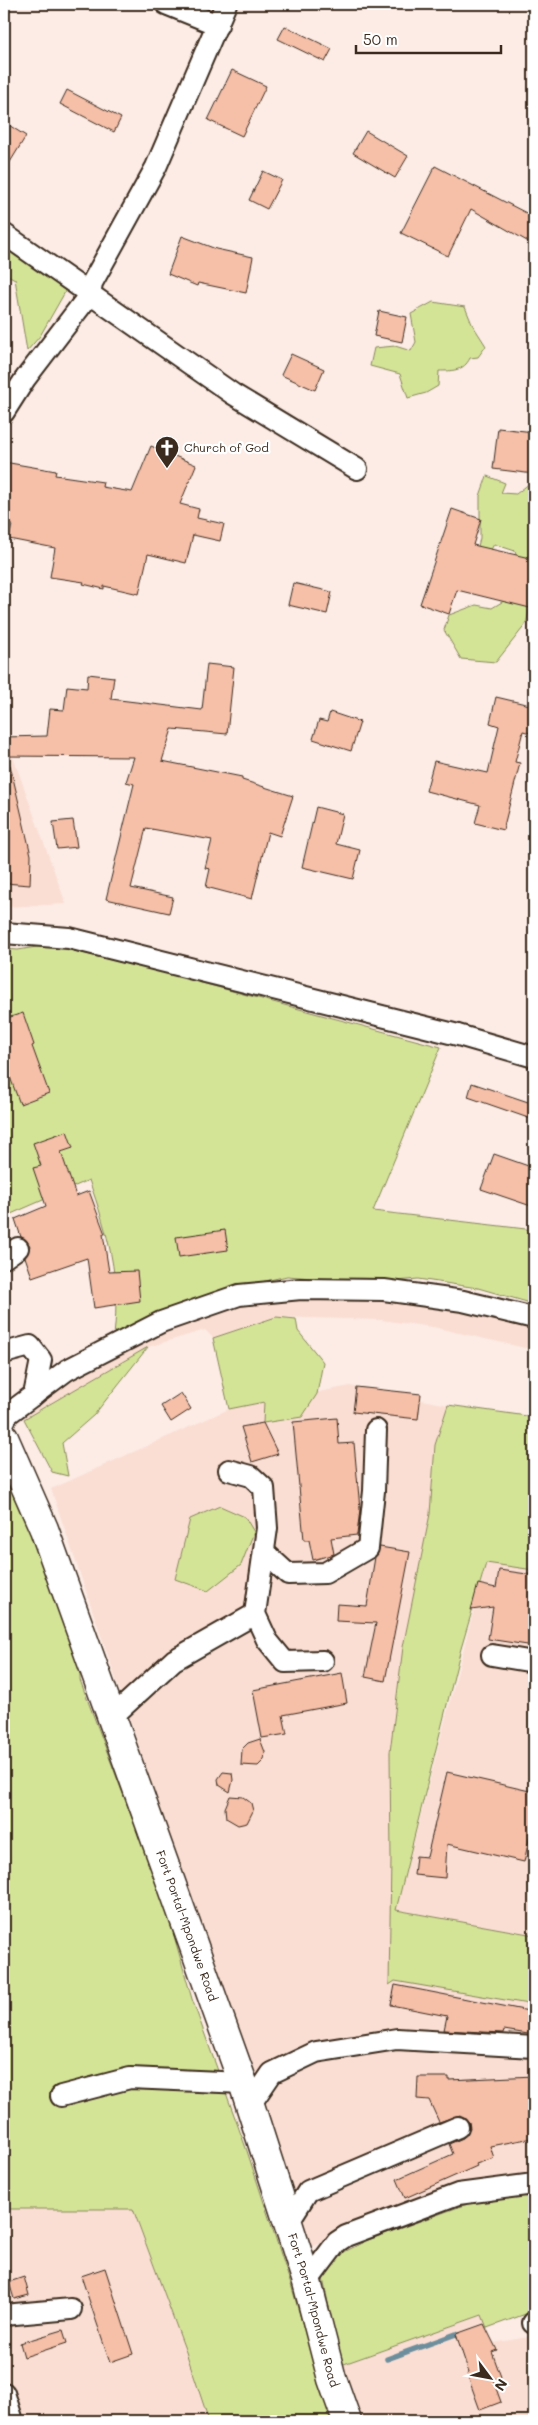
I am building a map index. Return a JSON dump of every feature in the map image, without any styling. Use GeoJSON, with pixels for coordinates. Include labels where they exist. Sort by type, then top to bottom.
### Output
{"type":"FeatureCollection","features":[{"type":"Feature","properties":{"kind":"highway","name":"Fort Portal-Mpondwe Road"},"geometry":{"type":"LineString","coordinates":[[4,1438],[44,1529],[247,2094],[307,2282],[332,2379],[347,2421]]}},
{"type":"Feature","properties":{"kind":"street"},"geometry":{"type":"LineString","coordinates":[[166,4],[218,25]]}},
{"type":"Feature","properties":{"kind":"street"},"geometry":{"type":"LineString","coordinates":[[4,412],[25,379],[90,294],[92,283],[156,167],[226,4]]}},
{"type":"Feature","properties":{"kind":"street"},"geometry":{"type":"LineString","coordinates":[[4,234],[233,394],[357,468]]}},
{"type":"Feature","properties":{"kind":"street"},"geometry":{"type":"LineString","coordinates":[[4,933],[69,938],[458,1035],[534,1057]]}},
{"type":"Feature","properties":{"kind":"street"},"geometry":{"type":"LineString","coordinates":[[4,1422],[8,1414],[68,1370],[161,1322],[238,1295],[302,1289],[384,1290],[463,1301],[534,1318]]}},
{"type":"Feature","properties":{"kind":"street"},"geometry":{"type":"LineString","coordinates":[[4,1353],[30,1346],[40,1360],[34,1395]]}},
{"type":"Feature","properties":{"kind":"street"},"geometry":{"type":"LineString","coordinates":[[264,1552],[288,1574],[325,1573],[368,1548],[374,1490],[376,1430]]}},
{"type":"Feature","properties":{"kind":"street"},"geometry":{"type":"LineString","coordinates":[[229,1470],[252,1476],[264,1488],[267,1528],[255,1614],[267,1640],[285,1662],[323,1661]]}},
{"type":"Feature","properties":{"kind":"street"},"geometry":{"type":"LineString","coordinates":[[112,1717],[174,1660],[255,1614]]}},
{"type":"Feature","properties":{"kind":"street"},"geometry":{"type":"LineString","coordinates":[[492,1655],[534,1662]]}},
{"type":"Feature","properties":{"kind":"street"},"geometry":{"type":"LineString","coordinates":[[61,2096],[130,2078],[247,2094],[272,2073],[316,2052],[397,2038],[534,2047]]}},
{"type":"Feature","properties":{"kind":"street"},"geometry":{"type":"LineString","coordinates":[[287,2224],[308,2191],[458,2127]]}},
{"type":"Feature","properties":{"kind":"street"},"geometry":{"type":"LineString","coordinates":[[307,2282],[337,2242],[346,2236],[458,2194],[534,2184]]}},
{"type":"Feature","properties":{"kind":"street"},"geometry":{"type":"LineString","coordinates":[[4,2314],[71,2309]]}},
{"type":"Feature","properties":{"kind":"street"},"geometry":{"type":"LineString","coordinates":[[4,2393],[13,2421]]}},
{"type":"Feature","properties":{"kind":"shaded area"},"geometry":{"type":"Polygon","coordinates":[[[4,732],[66,904],[4,907],[4,732]]]}},
{"type":"Feature","properties":{"kind":"shaded area"},"geometry":{"type":"Polygon","coordinates":[[[391,1292],[534,1319],[534,1350],[433,1327],[381,1320],[276,1317],[213,1338],[205,1330],[148,1347],[59,1414],[58,1399],[24,1419],[22,1413],[81,1370],[163,1328],[244,1300],[391,1292]]]}},
{"type":"Feature","properties":{"kind":"shaded area"},"geometry":{"type":"Polygon","coordinates":[[[350,1386],[448,1405],[435,1445],[431,1514],[390,1752],[395,1981],[534,2005],[534,2177],[439,2201],[310,2247],[51,1489],[229,1409],[350,1386]]]}},
{"type":"Feature","properties":{"kind":"shaded area"},"geometry":{"type":"Polygon","coordinates":[[[486,1562],[534,1570],[534,1935],[396,1910],[486,1562]]]}},
{"type":"Feature","properties":{"kind":"shaded area"},"geometry":{"type":"Polygon","coordinates":[[[4,2209],[133,2209],[186,2352],[209,2421],[4,2421],[4,2209]]]}},
{"type":"Feature","properties":{"kind":"shaded area"},"geometry":{"type":"Polygon","coordinates":[[[483,2315],[493,2343],[534,2336],[534,2421],[361,2421],[341,2365],[483,2315]]]}},
{"type":"Feature","properties":{"kind":"green space"},"geometry":{"type":"Polygon","coordinates":[[[4,232],[58,271],[65,292],[40,336],[27,351],[15,279],[4,273],[4,232]]]}},
{"type":"Feature","properties":{"kind":"green space"},"geometry":{"type":"Polygon","coordinates":[[[433,302],[465,307],[472,324],[486,346],[478,357],[470,358],[461,368],[439,371],[438,386],[426,393],[408,398],[400,374],[370,366],[374,348],[395,346],[411,351],[416,342],[411,314],[433,302]]]}},
{"type":"Feature","properties":{"kind":"green space"},"geometry":{"type":"Polygon","coordinates":[[[487,476],[505,483],[501,493],[516,494],[534,480],[534,590],[526,624],[496,662],[461,659],[444,630],[449,615],[476,605],[492,608],[507,599],[521,572],[515,551],[494,544],[485,561],[473,568],[480,538],[480,496],[487,476]]]}},
{"type":"Feature","properties":{"kind":"green space"},"geometry":{"type":"Polygon","coordinates":[[[49,945],[161,972],[441,1047],[373,1211],[534,1230],[534,1304],[478,1288],[418,1279],[375,1283],[287,1276],[227,1290],[114,1335],[116,1294],[111,1256],[102,1219],[89,1180],[4,1217],[4,949],[18,950],[49,945]]]}},
{"type":"Feature","properties":{"kind":"green space"},"geometry":{"type":"Polygon","coordinates":[[[276,1317],[296,1319],[298,1331],[323,1362],[317,1394],[302,1417],[263,1423],[264,1402],[229,1409],[213,1338],[276,1317]]]}},
{"type":"Feature","properties":{"kind":"green space"},"geometry":{"type":"Polygon","coordinates":[[[148,1347],[94,1415],[62,1443],[68,1476],[52,1472],[24,1419],[148,1347]]]}},
{"type":"Feature","properties":{"kind":"green space"},"geometry":{"type":"Polygon","coordinates":[[[448,1405],[534,1417],[534,1570],[486,1563],[460,1652],[396,1910],[534,1935],[534,2005],[395,1981],[389,1985],[390,1752],[403,1647],[430,1514],[435,1445],[448,1405]]]}},
{"type":"Feature","properties":{"kind":"green space"},"geometry":{"type":"Polygon","coordinates":[[[4,1449],[80,1660],[80,1680],[166,1908],[192,1999],[247,2151],[292,2288],[331,2421],[209,2421],[186,2352],[133,2209],[4,2209],[4,1449]]]}},
{"type":"Feature","properties":{"kind":"green space"},"geometry":{"type":"Polygon","coordinates":[[[220,1506],[245,1517],[254,1532],[241,1565],[208,1591],[175,1579],[190,1519],[220,1506]]]}},
{"type":"Feature","properties":{"kind":"green space"},"geometry":{"type":"Polygon","coordinates":[[[534,2187],[534,2311],[487,2328],[482,2315],[341,2365],[320,2264],[368,2240],[464,2205],[534,2187]]]}},
{"type":"Feature","properties":{"kind":"building"},"geometry":{"type":"Polygon","coordinates":[[[285,26],[332,49],[325,62],[278,39],[285,26]]]}},
{"type":"Feature","properties":{"kind":"building"},"geometry":{"type":"Polygon","coordinates":[[[232,70],[266,86],[242,136],[208,120],[232,70]]]}},
{"type":"Feature","properties":{"kind":"building"},"geometry":{"type":"Polygon","coordinates":[[[67,90],[121,118],[114,132],[60,104],[67,90]]]}},
{"type":"Feature","properties":{"kind":"building"},"geometry":{"type":"Polygon","coordinates":[[[4,122],[26,136],[4,172],[4,122]]]}},
{"type":"Feature","properties":{"kind":"building"},"geometry":{"type":"Polygon","coordinates":[[[366,131],[408,156],[395,178],[353,153],[366,131]]]}},
{"type":"Feature","properties":{"kind":"building"},"geometry":{"type":"Polygon","coordinates":[[[435,166],[534,217],[534,245],[471,209],[448,256],[401,233],[435,166]]]}},
{"type":"Feature","properties":{"kind":"building"},"geometry":{"type":"Polygon","coordinates":[[[263,171],[282,180],[267,209],[249,200],[263,171]]]}},
{"type":"Feature","properties":{"kind":"building"},"geometry":{"type":"Polygon","coordinates":[[[182,236],[216,249],[253,257],[246,293],[198,283],[197,286],[168,274],[182,236]]]}},
{"type":"Feature","properties":{"kind":"building"},"geometry":{"type":"Polygon","coordinates":[[[379,311],[407,317],[402,342],[374,336],[379,311]]]}},
{"type":"Feature","properties":{"kind":"building"},"geometry":{"type":"Polygon","coordinates":[[[291,354],[324,369],[315,390],[281,375],[291,354]]]}},
{"type":"Feature","properties":{"kind":"building"},"geometry":{"type":"Polygon","coordinates":[[[498,428],[534,432],[534,474],[493,469],[498,428]]]}},
{"type":"Feature","properties":{"kind":"building"},"geometry":{"type":"Polygon","coordinates":[[[151,446],[196,465],[180,504],[199,509],[197,518],[224,524],[220,541],[193,535],[186,563],[148,554],[139,594],[104,586],[104,589],[83,584],[84,582],[50,577],[55,548],[9,539],[12,525],[4,524],[4,462],[56,471],[55,475],[103,482],[102,487],[132,492],[151,446]]]}},
{"type":"Feature","properties":{"kind":"building"},"geometry":{"type":"Polygon","coordinates":[[[452,509],[481,519],[473,545],[534,559],[534,609],[457,590],[449,614],[420,604],[452,509]]]}},
{"type":"Feature","properties":{"kind":"building"},"geometry":{"type":"Polygon","coordinates":[[[293,583],[332,592],[327,614],[288,605],[293,583]]]}},
{"type":"Feature","properties":{"kind":"building"},"geometry":{"type":"Polygon","coordinates":[[[207,664],[234,667],[227,734],[172,729],[162,761],[242,777],[242,780],[293,796],[280,836],[268,832],[252,899],[206,887],[210,869],[205,868],[212,840],[146,828],[131,888],[173,897],[169,913],[106,899],[134,784],[126,782],[134,757],[4,756],[4,737],[47,736],[50,709],[64,710],[67,686],[87,688],[88,674],[114,677],[111,699],[202,710],[207,664]]]}},
{"type":"Feature","properties":{"kind":"building"},"geometry":{"type":"Polygon","coordinates":[[[496,697],[534,706],[534,734],[523,731],[515,762],[520,763],[503,830],[475,823],[480,805],[426,791],[434,761],[488,773],[499,726],[490,723],[496,697]]]}},
{"type":"Feature","properties":{"kind":"building"},"geometry":{"type":"Polygon","coordinates":[[[330,712],[360,722],[351,751],[313,739],[319,720],[327,722],[330,712]]]}},
{"type":"Feature","properties":{"kind":"building"},"geometry":{"type":"Polygon","coordinates":[[[4,765],[10,765],[31,855],[30,885],[4,883],[4,862],[9,862],[4,839],[4,765]]]}},
{"type":"Feature","properties":{"kind":"building"},"geometry":{"type":"Polygon","coordinates":[[[316,807],[343,814],[336,844],[360,850],[353,879],[302,867],[316,807]]]}},
{"type":"Feature","properties":{"kind":"building"},"geometry":{"type":"Polygon","coordinates":[[[73,820],[77,847],[57,849],[53,822],[73,820]]]}},
{"type":"Feature","properties":{"kind":"building"},"geometry":{"type":"Polygon","coordinates":[[[23,1013],[34,1045],[32,1046],[49,1093],[20,1104],[4,1061],[4,1019],[23,1013]]]}},
{"type":"Feature","properties":{"kind":"building"},"geometry":{"type":"Polygon","coordinates":[[[472,1083],[534,1104],[534,1120],[468,1097],[472,1083]]]}},
{"type":"Feature","properties":{"kind":"building"},"geometry":{"type":"Polygon","coordinates":[[[67,1131],[73,1148],[61,1152],[76,1196],[89,1191],[105,1234],[103,1234],[109,1272],[137,1271],[140,1301],[94,1308],[87,1258],[32,1277],[25,1257],[30,1246],[21,1237],[15,1219],[46,1206],[33,1168],[41,1166],[33,1143],[67,1131]]]}},
{"type":"Feature","properties":{"kind":"building"},"geometry":{"type":"Polygon","coordinates":[[[494,1154],[534,1168],[534,1207],[481,1189],[494,1154]]]}},
{"type":"Feature","properties":{"kind":"building"},"geometry":{"type":"Polygon","coordinates":[[[225,1230],[228,1250],[179,1257],[176,1237],[225,1230]]]}},
{"type":"Feature","properties":{"kind":"building"},"geometry":{"type":"Polygon","coordinates":[[[356,1387],[421,1394],[418,1419],[353,1412],[356,1387]]]}},
{"type":"Feature","properties":{"kind":"building"},"geometry":{"type":"Polygon","coordinates":[[[181,1393],[191,1409],[171,1422],[161,1406],[181,1393]]]}},
{"type":"Feature","properties":{"kind":"building"},"geometry":{"type":"Polygon","coordinates":[[[337,1418],[339,1444],[354,1443],[360,1509],[357,1535],[331,1538],[334,1554],[313,1560],[309,1540],[304,1540],[293,1422],[337,1418]]]}},
{"type":"Feature","properties":{"kind":"building"},"geometry":{"type":"Polygon","coordinates":[[[263,1423],[278,1454],[252,1462],[241,1427],[263,1423]]]}},
{"type":"Feature","properties":{"kind":"building"},"geometry":{"type":"Polygon","coordinates":[[[380,1547],[410,1552],[385,1681],[365,1677],[376,1623],[336,1621],[337,1604],[367,1606],[375,1557],[380,1547]]]}},
{"type":"Feature","properties":{"kind":"building"},"geometry":{"type":"Polygon","coordinates":[[[499,1570],[534,1575],[534,1646],[488,1639],[493,1607],[471,1610],[478,1584],[496,1588],[499,1570]]]}},
{"type":"Feature","properties":{"kind":"building"},"geometry":{"type":"Polygon","coordinates":[[[342,1673],[347,1703],[283,1715],[287,1734],[262,1738],[253,1690],[342,1673]]]}},
{"type":"Feature","properties":{"kind":"building"},"geometry":{"type":"Polygon","coordinates":[[[260,1739],[265,1752],[264,1760],[258,1766],[241,1765],[242,1749],[248,1743],[260,1739]]]}},
{"type":"Feature","properties":{"kind":"building"},"geometry":{"type":"Polygon","coordinates":[[[223,1772],[232,1773],[233,1780],[230,1792],[219,1785],[218,1779],[223,1772]]]}},
{"type":"Feature","properties":{"kind":"building"},"geometry":{"type":"Polygon","coordinates":[[[447,1772],[534,1792],[534,1817],[524,1862],[447,1844],[445,1878],[414,1875],[416,1856],[427,1857],[447,1772]]]}},
{"type":"Feature","properties":{"kind":"building"},"geometry":{"type":"Polygon","coordinates":[[[230,1796],[243,1797],[251,1803],[253,1811],[247,1823],[238,1825],[226,1818],[225,1808],[230,1796]]]}},
{"type":"Feature","properties":{"kind":"building"},"geometry":{"type":"Polygon","coordinates":[[[395,1985],[534,2012],[534,2035],[504,2030],[503,2033],[444,2030],[447,2016],[391,2005],[395,1985]]]}},
{"type":"Feature","properties":{"kind":"building"},"geometry":{"type":"Polygon","coordinates":[[[534,2076],[532,2138],[490,2146],[494,2158],[476,2164],[477,2166],[405,2198],[397,2179],[453,2154],[449,2144],[463,2138],[470,2128],[469,2122],[460,2115],[439,2122],[429,2100],[417,2099],[418,2077],[449,2077],[449,2080],[534,2076]]]}},
{"type":"Feature","properties":{"kind":"building"},"geometry":{"type":"Polygon","coordinates":[[[105,2268],[133,2354],[110,2362],[81,2276],[105,2268]]]}},
{"type":"Feature","properties":{"kind":"building"},"geometry":{"type":"Polygon","coordinates":[[[24,2277],[29,2295],[14,2299],[9,2282],[24,2277]]]}},
{"type":"Feature","properties":{"kind":"building"},"geometry":{"type":"Polygon","coordinates":[[[484,2324],[497,2350],[492,2352],[501,2377],[493,2380],[501,2402],[480,2410],[467,2374],[469,2373],[456,2334],[484,2324]]]}},
{"type":"Feature","properties":{"kind":"building"},"geometry":{"type":"Polygon","coordinates":[[[63,2330],[67,2343],[24,2357],[20,2343],[63,2330]]]}},
{"type":"Feature","properties":{"kind":"waterway"},"geometry":{"type":"LineString","coordinates":[[387,2359],[456,2334]]}},
{"type":"Feature","properties":{"kind":"place","name":"Church of God"},"geometry":{"type":"Point","coordinates":[167,469]}}]}
